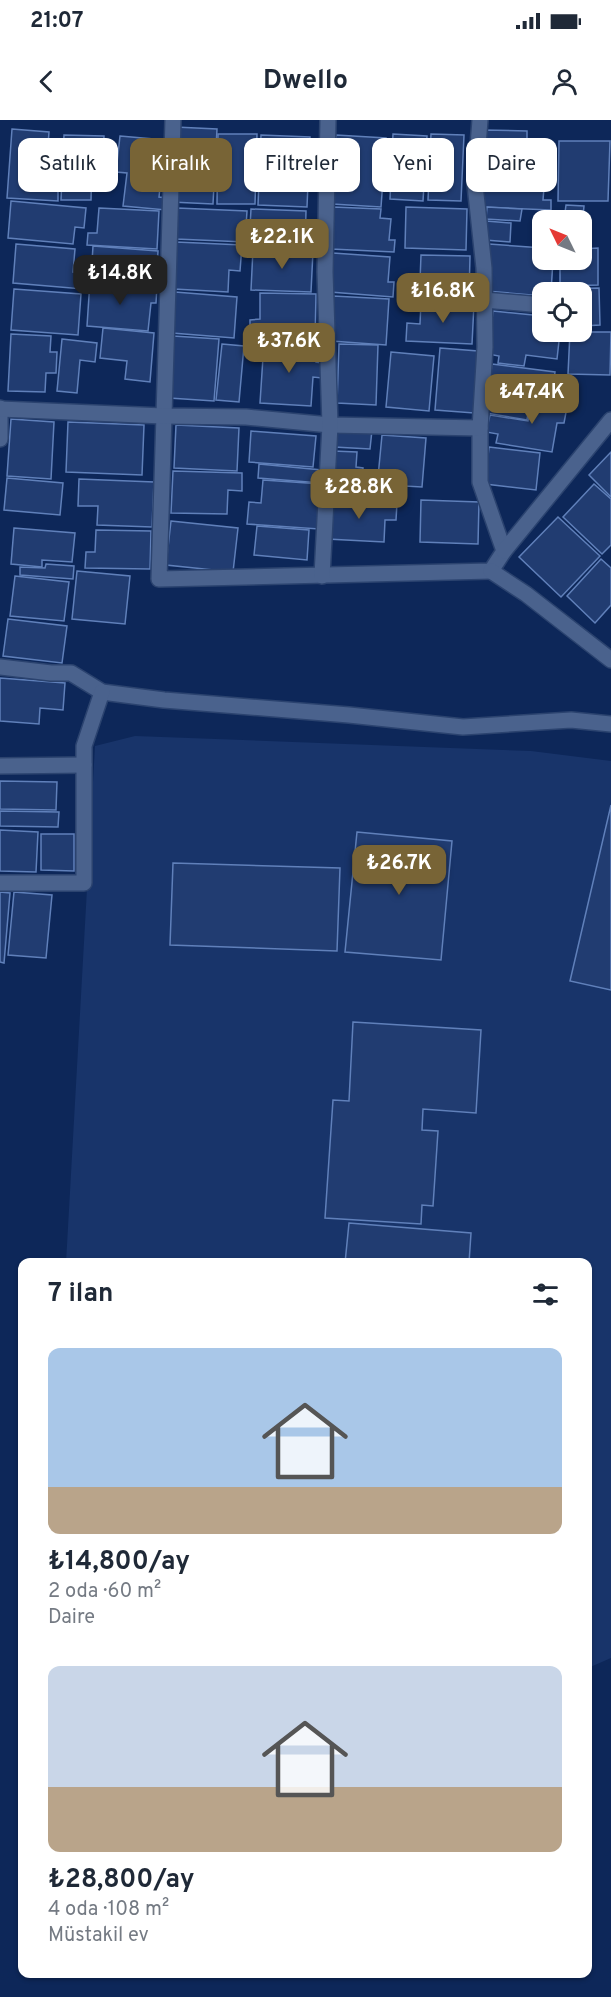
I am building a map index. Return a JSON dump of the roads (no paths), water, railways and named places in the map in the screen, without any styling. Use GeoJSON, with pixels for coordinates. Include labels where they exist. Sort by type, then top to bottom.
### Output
{"type":"FeatureCollection","features":[{"type":"Feature","properties":{"kind":"street"},"geometry":{"type":"LineString","coordinates":[[173,120],[159,579],[490,571],[526,594],[611,660]]}},
{"type":"Feature","properties":{"kind":"street"},"geometry":{"type":"LineString","coordinates":[[322,576],[330,425],[325,272],[328,120]]}},
{"type":"Feature","properties":{"kind":"street"},"geometry":{"type":"LineString","coordinates":[[480,120],[475,185],[484,268],[485,347],[480,428],[480,482],[504,551]]}},
{"type":"Feature","properties":{"kind":"street"},"geometry":{"type":"LineString","coordinates":[[484,300],[532,303]]}},
{"type":"Feature","properties":{"kind":"street"},"geometry":{"type":"LineString","coordinates":[[0,439],[0,409],[246,417],[330,425],[480,428]]}},
{"type":"Feature","properties":{"kind":"street"},"geometry":{"type":"LineString","coordinates":[[490,571],[611,420]]}},
{"type":"Feature","properties":{"kind":"street"},"geometry":{"type":"LineString","coordinates":[[0,667],[71,674],[102,692],[164,700],[463,727],[571,720],[611,724]]}},
{"type":"Feature","properties":{"kind":"street"},"geometry":{"type":"LineString","coordinates":[[0,883],[84,883],[84,746],[102,692]]}},
{"type":"Feature","properties":{"kind":"street"},"geometry":{"type":"LineString","coordinates":[[0,766],[84,765]]}}]}
